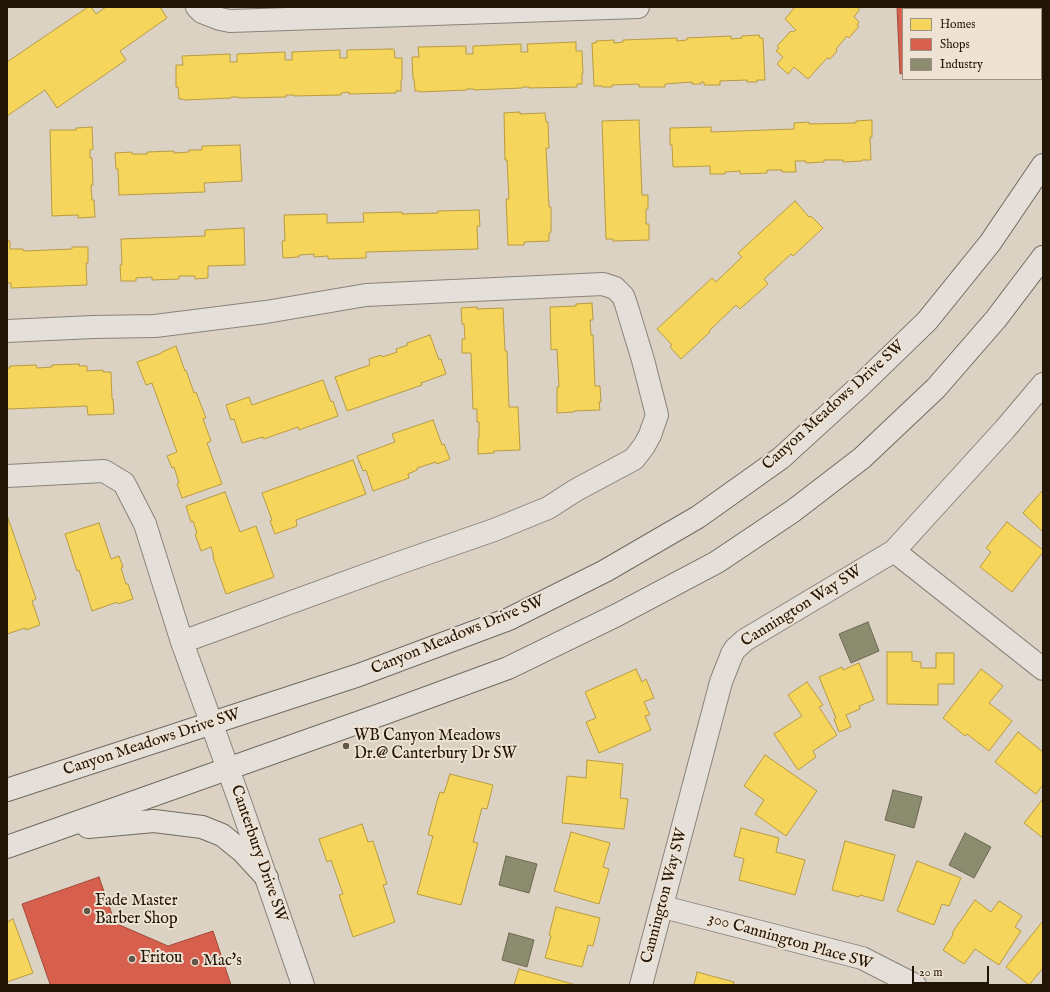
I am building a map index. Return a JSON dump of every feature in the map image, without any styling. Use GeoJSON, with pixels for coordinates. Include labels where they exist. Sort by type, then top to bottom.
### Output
{"type":"FeatureCollection","features":[{"type":"Feature","properties":{"kind":"street"},"geometry":{"type":"LineString","coordinates":[[197,7],[202,12],[230,21],[638,7]]}},
{"type":"Feature","properties":{"kind":"street","name":"Canyon Meadows Drive SW"},"geometry":{"type":"LineString","coordinates":[[7,790],[360,676],[509,619],[605,571],[698,517],[781,458],[861,385],[927,321],[990,243],[1043,165]]}},
{"type":"Feature","properties":{"kind":"street"},"geometry":{"type":"LineString","coordinates":[[7,847],[508,668],[617,615],[717,562],[793,511],[862,458],[936,388],[996,320],[1043,257]]}},
{"type":"Feature","properties":{"kind":"street"},"geometry":{"type":"LineString","coordinates":[[7,331],[155,326],[266,312],[366,295],[603,284],[615,288],[622,296],[626,304],[643,360],[657,416],[650,435],[634,459],[576,490],[548,508],[494,530],[182,642]]}},
{"type":"Feature","properties":{"kind":"street","name":"Cannington Way SW"},"geometry":{"type":"LineString","coordinates":[[642,985],[721,682],[732,654],[745,640],[894,551],[1005,429],[1043,384]]}},
{"type":"Feature","properties":{"kind":"street","name":"Canterbury Drive SW"},"geometry":{"type":"LineString","coordinates":[[7,476],[104,471],[124,483],[145,524],[182,642],[267,878],[303,985]]}},
{"type":"Feature","properties":{"kind":"street"},"geometry":{"type":"LineString","coordinates":[[894,551],[1043,669]]}},
{"type":"Feature","properties":{"kind":"street"},"geometry":{"type":"LineString","coordinates":[[55,830],[154,821],[202,827],[222,835],[243,852],[267,878]]}},
{"type":"Feature","properties":{"kind":"street","name":"300 Cannington Place SW"},"geometry":{"type":"LineString","coordinates":[[663,907],[862,958],[915,985]]}},
{"type":"Feature","properties":{"kind":"building: Homes"},"geometry":{"type":"Polygon","coordinates":[[[88,7],[91,7],[96,14],[106,7],[160,7],[167,18],[120,51],[126,60],[57,108],[45,90],[7,116],[7,62],[88,7]]]}},
{"type":"Feature","properties":{"kind":"building: Homes"},"geometry":{"type":"Polygon","coordinates":[[[795,7],[859,7],[859,10],[854,17],[859,22],[857,25],[859,26],[849,38],[847,36],[830,59],[827,58],[808,79],[794,67],[788,74],[777,64],[783,57],[776,51],[779,48],[777,46],[791,31],[793,32],[796,30],[785,19],[795,7]]]}},
{"type":"Feature","properties":{"kind":"building: Homes"},"geometry":{"type":"Polygon","coordinates":[[[759,35],[760,38],[763,38],[765,80],[757,80],[757,82],[747,82],[747,80],[720,81],[720,85],[704,85],[704,82],[701,82],[701,84],[692,84],[692,82],[665,84],[665,87],[639,87],[639,84],[612,85],[612,87],[594,86],[592,43],[596,43],[596,41],[614,40],[614,43],[623,42],[623,40],[677,38],[677,41],[687,40],[687,38],[731,36],[731,39],[742,38],[742,36],[759,35]]]}},
{"type":"Feature","properties":{"kind":"building: Homes"},"geometry":{"type":"Polygon","coordinates":[[[576,42],[576,51],[582,51],[583,73],[582,84],[577,84],[577,87],[522,87],[474,90],[415,91],[412,57],[419,57],[418,47],[466,46],[466,54],[473,54],[473,46],[521,44],[521,52],[528,52],[527,44],[576,42]]]}},
{"type":"Feature","properties":{"kind":"building: Homes"},"geometry":{"type":"Polygon","coordinates":[[[394,49],[395,58],[402,58],[401,91],[396,91],[396,93],[349,94],[349,92],[341,93],[341,95],[286,95],[286,97],[231,97],[184,100],[179,99],[178,87],[176,87],[176,65],[183,65],[182,56],[230,54],[230,62],[237,62],[237,54],[285,52],[285,60],[292,60],[292,52],[340,50],[340,58],[347,58],[347,50],[394,49]]]}},
{"type":"Feature","properties":{"kind":"building: Homes"},"geometry":{"type":"Polygon","coordinates":[[[520,112],[520,114],[545,113],[546,122],[548,122],[549,148],[546,148],[549,207],[551,207],[551,232],[549,233],[549,241],[524,242],[524,245],[508,245],[506,199],[509,199],[507,160],[505,160],[504,113],[520,112]]]}},
{"type":"Feature","properties":{"kind":"building: Homes"},"geometry":{"type":"Polygon","coordinates":[[[639,120],[642,195],[648,195],[646,224],[649,224],[649,240],[613,241],[613,239],[606,239],[602,121],[639,120]]]}},
{"type":"Feature","properties":{"kind":"building: Homes"},"geometry":{"type":"Polygon","coordinates":[[[872,120],[872,137],[870,137],[871,160],[843,162],[843,160],[824,160],[824,162],[806,163],[806,161],[795,161],[796,172],[767,170],[767,173],[740,174],[740,171],[725,172],[725,174],[710,174],[710,166],[673,167],[672,145],[670,145],[670,128],[711,127],[711,132],[794,129],[794,123],[856,123],[856,121],[872,120]]]}},
{"type":"Feature","properties":{"kind":"building: Homes"},"geometry":{"type":"Polygon","coordinates":[[[92,127],[93,149],[90,150],[90,158],[92,158],[93,185],[91,185],[95,217],[78,218],[78,215],[52,216],[50,130],[76,130],[76,128],[92,127]]]}},
{"type":"Feature","properties":{"kind":"building: Homes"},"geometry":{"type":"Polygon","coordinates":[[[240,145],[242,181],[204,183],[205,192],[119,195],[118,169],[116,169],[115,153],[132,152],[132,154],[147,154],[147,152],[174,151],[174,153],[189,152],[189,150],[202,150],[202,146],[240,145]]]}},
{"type":"Feature","properties":{"kind":"building: Homes"},"geometry":{"type":"Polygon","coordinates":[[[795,201],[809,217],[811,216],[823,228],[793,256],[791,254],[764,279],[768,284],[740,309],[736,305],[681,359],[670,347],[672,345],[657,329],[712,278],[716,282],[742,257],[738,253],[795,201]]]}},
{"type":"Feature","properties":{"kind":"building: Homes"},"geometry":{"type":"Polygon","coordinates":[[[479,210],[480,226],[477,226],[478,249],[366,252],[366,258],[328,259],[328,256],[314,257],[314,254],[283,258],[282,241],[285,241],[284,215],[327,214],[327,223],[364,222],[363,213],[402,212],[402,214],[479,210]]]}},
{"type":"Feature","properties":{"kind":"building: Homes"},"geometry":{"type":"Polygon","coordinates":[[[244,228],[245,265],[208,266],[208,278],[195,279],[195,276],[179,276],[179,279],[152,280],[152,277],[136,278],[136,281],[121,281],[121,239],[205,236],[205,230],[244,228]]]}},
{"type":"Feature","properties":{"kind":"building: Homes"},"geometry":{"type":"Polygon","coordinates":[[[7,241],[10,241],[10,249],[23,249],[24,251],[88,247],[88,263],[86,263],[87,285],[11,288],[11,283],[7,283],[7,241]]]}},
{"type":"Feature","properties":{"kind":"building: Homes"},"geometry":{"type":"Polygon","coordinates":[[[592,303],[593,320],[590,320],[591,335],[593,335],[595,386],[600,386],[600,410],[557,413],[557,387],[559,387],[557,349],[551,350],[550,307],[576,306],[576,304],[592,303]]]}},
{"type":"Feature","properties":{"kind":"building: Homes"},"geometry":{"type":"Polygon","coordinates":[[[477,307],[477,309],[503,308],[505,351],[507,351],[509,407],[518,407],[520,450],[494,451],[494,453],[478,454],[479,422],[477,422],[477,409],[473,409],[471,353],[462,353],[462,339],[465,339],[461,308],[477,307]]]}},
{"type":"Feature","properties":{"kind":"building: Homes"},"geometry":{"type":"Polygon","coordinates":[[[430,335],[446,374],[421,383],[422,385],[347,411],[335,377],[370,365],[369,359],[381,355],[382,357],[397,352],[396,349],[408,345],[407,343],[430,335]]]}},
{"type":"Feature","properties":{"kind":"building: Homes"},"geometry":{"type":"Polygon","coordinates":[[[176,346],[194,393],[196,392],[206,418],[203,419],[211,441],[207,443],[222,484],[182,498],[177,484],[179,483],[174,467],[172,468],[167,456],[177,452],[152,383],[146,385],[137,362],[176,346]]]}},
{"type":"Feature","properties":{"kind":"building: Homes"},"geometry":{"type":"Polygon","coordinates":[[[79,364],[79,366],[87,366],[87,371],[103,370],[103,372],[111,372],[114,414],[88,415],[87,406],[7,409],[7,368],[10,368],[10,366],[36,365],[37,368],[52,367],[52,365],[79,364]]]}},
{"type":"Feature","properties":{"kind":"building: Homes"},"geometry":{"type":"Polygon","coordinates":[[[323,380],[338,416],[299,430],[298,427],[264,439],[263,437],[242,443],[234,419],[231,420],[226,405],[249,397],[252,405],[323,380]]]}},
{"type":"Feature","properties":{"kind":"building: Homes"},"geometry":{"type":"Polygon","coordinates":[[[433,420],[442,445],[444,444],[450,459],[437,464],[436,462],[417,468],[417,470],[408,474],[409,478],[373,491],[366,470],[363,471],[357,456],[395,442],[392,434],[433,420]]]}},
{"type":"Feature","properties":{"kind":"building: Homes"},"geometry":{"type":"Polygon","coordinates":[[[353,460],[366,494],[296,520],[297,526],[275,534],[270,521],[272,520],[262,493],[353,460]]]}},
{"type":"Feature","properties":{"kind":"building: Homes"},"geometry":{"type":"Polygon","coordinates":[[[1043,490],[1043,532],[1023,513],[1043,490]]]}},
{"type":"Feature","properties":{"kind":"building: Homes"},"geometry":{"type":"Polygon","coordinates":[[[225,492],[240,532],[256,526],[274,577],[226,594],[211,547],[201,551],[195,534],[197,533],[193,521],[191,522],[186,506],[225,492]]]}},
{"type":"Feature","properties":{"kind":"building: Homes"},"geometry":{"type":"Polygon","coordinates":[[[8,518],[36,599],[32,601],[40,625],[7,634],[8,518]]]}},
{"type":"Feature","properties":{"kind":"building: Homes"},"geometry":{"type":"Polygon","coordinates":[[[1007,522],[1043,550],[1012,592],[980,567],[991,552],[986,548],[1007,522]]]}},
{"type":"Feature","properties":{"kind":"building: Homes"},"geometry":{"type":"Polygon","coordinates":[[[99,523],[111,559],[119,556],[123,567],[121,568],[126,584],[128,584],[133,599],[118,604],[117,602],[92,611],[79,570],[77,571],[65,534],[99,523]]]}},
{"type":"Feature","properties":{"kind":"building: Homes"},"geometry":{"type":"Polygon","coordinates":[[[887,652],[912,652],[912,661],[921,662],[921,668],[936,668],[936,653],[954,653],[954,684],[938,684],[938,705],[887,704],[887,652]]]}},
{"type":"Feature","properties":{"kind":"building: Homes"},"geometry":{"type":"Polygon","coordinates":[[[859,663],[874,700],[859,706],[860,709],[846,715],[851,727],[839,732],[834,719],[836,718],[819,677],[842,667],[843,670],[859,663]]]}},
{"type":"Feature","properties":{"kind":"building: Homes"},"geometry":{"type":"Polygon","coordinates":[[[636,669],[642,682],[646,679],[654,698],[644,702],[650,715],[645,716],[651,730],[599,753],[586,722],[596,718],[585,692],[636,669]]]}},
{"type":"Feature","properties":{"kind":"building: Homes"},"geometry":{"type":"Polygon","coordinates":[[[981,669],[1003,686],[989,703],[1012,721],[989,751],[967,734],[965,736],[943,718],[981,669]]]}},
{"type":"Feature","properties":{"kind":"building: Homes"},"geometry":{"type":"Polygon","coordinates":[[[807,682],[823,705],[819,707],[837,735],[813,751],[816,757],[798,770],[774,734],[802,716],[788,695],[807,682]]]}},
{"type":"Feature","properties":{"kind":"building: Homes"},"geometry":{"type":"Polygon","coordinates":[[[1018,732],[1043,752],[1043,785],[1036,794],[995,762],[1018,732]]]}},
{"type":"Feature","properties":{"kind":"building: Homes"},"geometry":{"type":"Polygon","coordinates":[[[765,755],[817,791],[786,836],[755,814],[764,800],[744,786],[765,755]]]}},
{"type":"Feature","properties":{"kind":"building: Homes"},"geometry":{"type":"Polygon","coordinates":[[[587,760],[623,764],[620,798],[628,799],[624,829],[562,823],[567,776],[586,778],[587,760]]]}},
{"type":"Feature","properties":{"kind":"building: Homes"},"geometry":{"type":"Polygon","coordinates":[[[450,774],[493,785],[487,809],[482,808],[473,842],[478,843],[461,905],[417,894],[433,836],[428,835],[437,801],[440,792],[444,793],[450,774]]]}},
{"type":"Feature","properties":{"kind":"building: Homes"},"geometry":{"type":"Polygon","coordinates":[[[1043,799],[1043,838],[1024,823],[1043,799]]]}},
{"type":"Feature","properties":{"kind":"building: Homes"},"geometry":{"type":"Polygon","coordinates":[[[362,824],[368,842],[373,841],[387,884],[383,885],[395,922],[353,937],[339,895],[343,894],[331,860],[327,862],[319,839],[362,824]]]}},
{"type":"Feature","properties":{"kind":"building: Homes"},"geometry":{"type":"Polygon","coordinates":[[[741,828],[779,838],[776,852],[805,860],[795,895],[739,880],[744,859],[734,856],[741,828]]]}},
{"type":"Feature","properties":{"kind":"building: Homes"},"geometry":{"type":"Polygon","coordinates":[[[571,832],[610,843],[603,867],[609,869],[599,904],[554,891],[571,832]]]}},
{"type":"Feature","properties":{"kind":"building: Homes"},"geometry":{"type":"Polygon","coordinates":[[[845,841],[895,855],[883,901],[832,890],[845,841]]]}},
{"type":"Feature","properties":{"kind":"building: Homes"},"geometry":{"type":"Polygon","coordinates":[[[917,861],[961,878],[949,906],[942,904],[934,925],[897,911],[917,861]]]}},
{"type":"Feature","properties":{"kind":"building: Homes"},"geometry":{"type":"Polygon","coordinates":[[[975,900],[991,912],[999,901],[1022,916],[1015,927],[1021,931],[999,965],[975,949],[964,964],[943,950],[953,935],[952,933],[975,900]]]}},
{"type":"Feature","properties":{"kind":"building: Homes"},"geometry":{"type":"Polygon","coordinates":[[[556,907],[600,918],[593,946],[588,945],[582,967],[545,958],[551,936],[549,935],[556,907]]]}},
{"type":"Feature","properties":{"kind":"building: Homes"},"geometry":{"type":"Polygon","coordinates":[[[13,919],[33,973],[7,982],[7,922],[13,919]]]}},
{"type":"Feature","properties":{"kind":"building: Homes"},"geometry":{"type":"Polygon","coordinates":[[[1043,921],[1043,968],[1029,985],[1006,967],[1043,921]]]}},
{"type":"Feature","properties":{"kind":"building: Homes"},"geometry":{"type":"Polygon","coordinates":[[[519,969],[576,985],[514,985],[519,969]]]}},
{"type":"Feature","properties":{"kind":"building: Homes"},"geometry":{"type":"Polygon","coordinates":[[[697,972],[734,982],[733,985],[694,985],[697,972]]]}},
{"type":"Feature","properties":{"kind":"building: Shops"},"geometry":{"type":"Polygon","coordinates":[[[897,7],[986,7],[902,8],[902,73],[900,74],[897,7]]]}},
{"type":"Feature","properties":{"kind":"building: Shops"},"geometry":{"type":"Polygon","coordinates":[[[99,877],[115,923],[168,946],[213,931],[231,985],[50,984],[22,904],[99,877]]]}},
{"type":"Feature","properties":{"kind":"building: Industry"},"geometry":{"type":"Polygon","coordinates":[[[868,622],[879,651],[851,663],[839,634],[868,622]]]}},
{"type":"Feature","properties":{"kind":"building: Industry"},"geometry":{"type":"Polygon","coordinates":[[[893,790],[922,797],[914,828],[885,820],[893,790]]]}},
{"type":"Feature","properties":{"kind":"building: Industry"},"geometry":{"type":"Polygon","coordinates":[[[965,833],[991,847],[974,878],[949,865],[965,833]]]}},
{"type":"Feature","properties":{"kind":"building: Industry"},"geometry":{"type":"Polygon","coordinates":[[[506,856],[537,864],[529,893],[499,885],[506,856]]]}},
{"type":"Feature","properties":{"kind":"building: Industry"},"geometry":{"type":"Polygon","coordinates":[[[509,933],[534,940],[527,967],[502,960],[509,933]]]}},
{"type":"Feature","properties":{"kind":"place","name":"WB Canyon Meadows Dr.@ Canterbury Dr SW"},"geometry":{"type":"Point","coordinates":[346,746]}},
{"type":"Feature","properties":{"kind":"place","name":"Fade Master Barber Shop"},"geometry":{"type":"Point","coordinates":[87,911]}},
{"type":"Feature","properties":{"kind":"place","name":"Fritou"},"geometry":{"type":"Point","coordinates":[132,959]}},
{"type":"Feature","properties":{"kind":"place","name":"Mac's"},"geometry":{"type":"Point","coordinates":[195,962]}}]}
